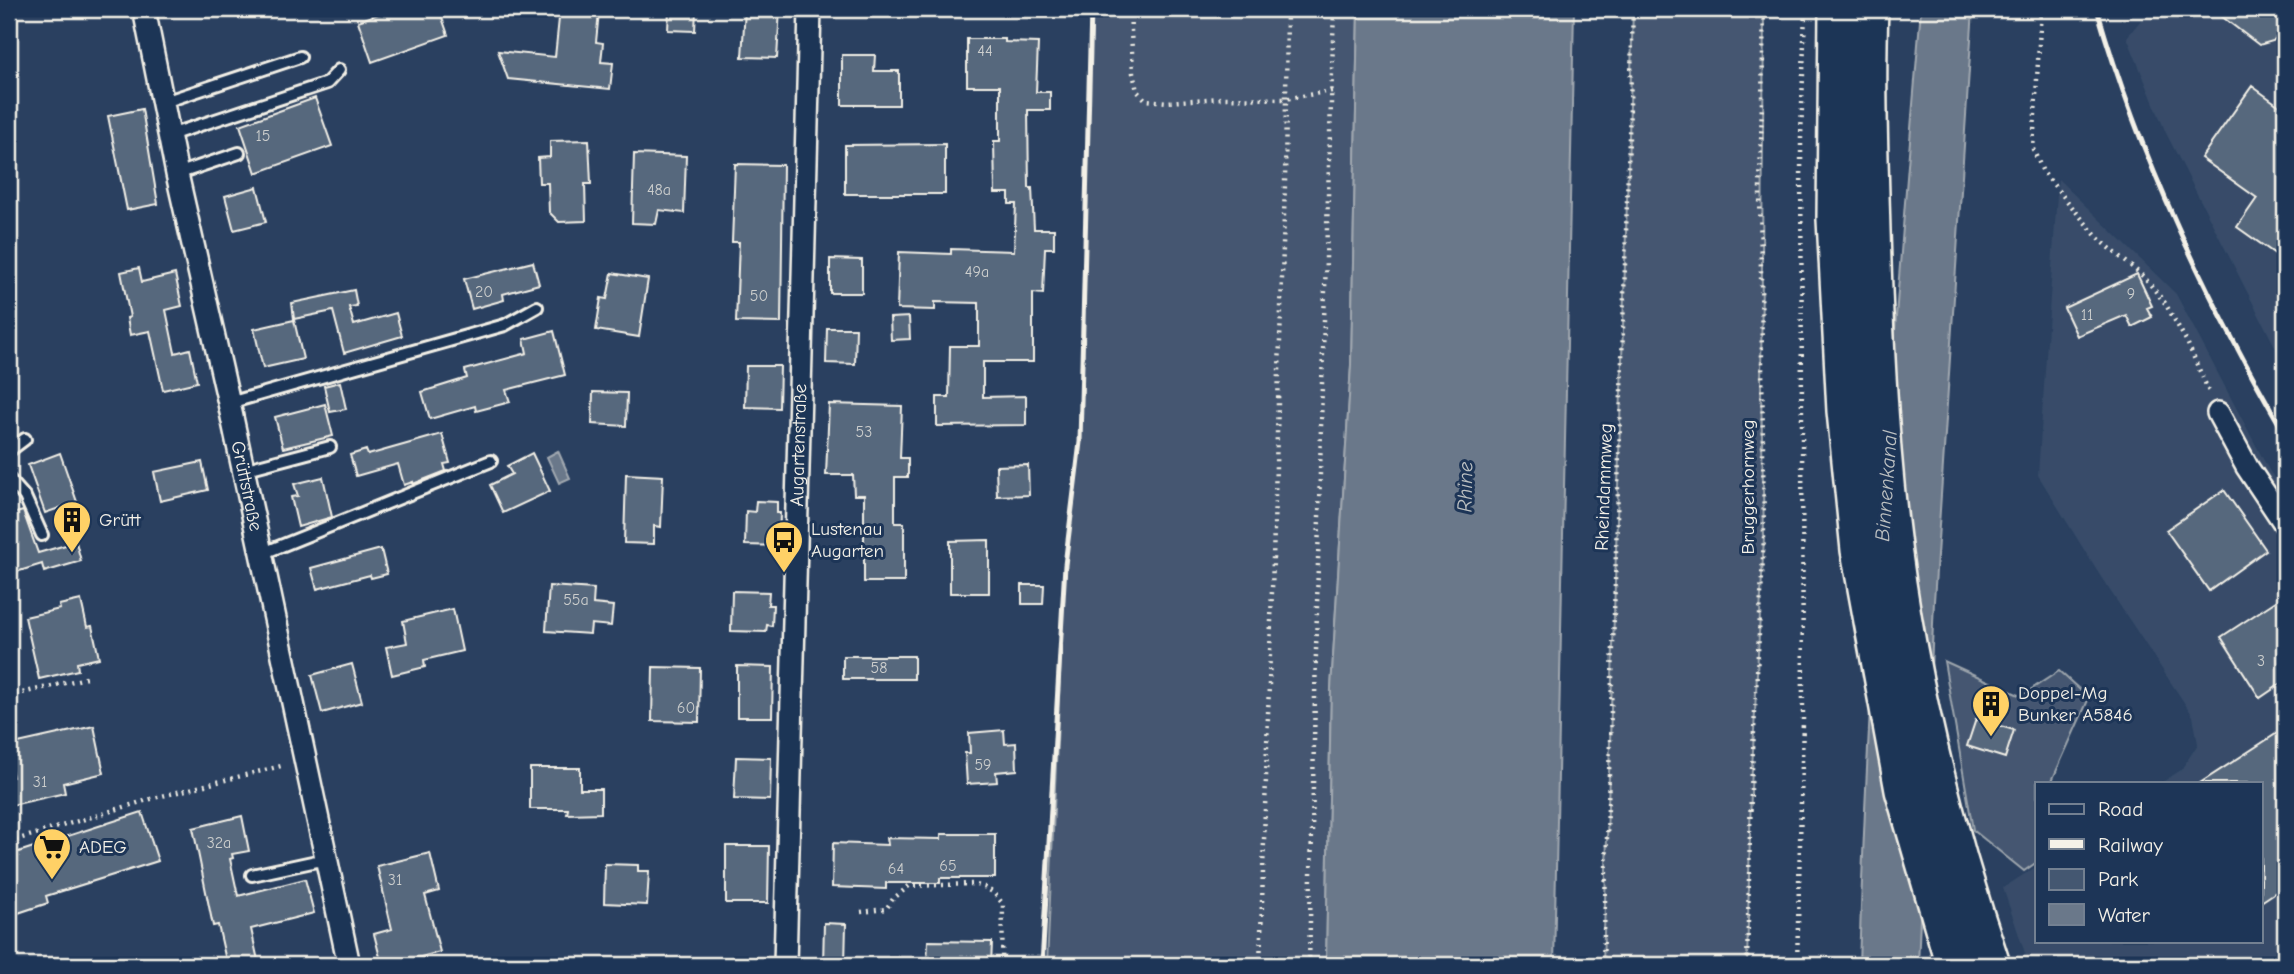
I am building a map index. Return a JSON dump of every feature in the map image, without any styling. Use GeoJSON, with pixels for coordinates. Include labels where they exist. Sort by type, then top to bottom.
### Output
{"type":"FeatureCollection","features":[{"type":"Feature","properties":{"kind":"highway"},"geometry":{"type":"LineString","coordinates":[[1838,9],[1836,219],[1846,411],[1860,550],[1904,790],[1953,959]]}},
{"type":"Feature","properties":{"kind":"highway"},"geometry":{"type":"LineString","coordinates":[[1869,9],[1869,177],[1873,307],[1889,522],[1908,645],[1947,819],[1991,965]]}},
{"type":"Feature","properties":{"kind":"street","name":"Grüttstraße"},"geometry":{"type":"LineString","coordinates":[[144,9],[177,174],[229,402],[349,965]]}},
{"type":"Feature","properties":{"kind":"street","name":"Augartenstraße"},"geometry":{"type":"LineString","coordinates":[[785,965],[810,9]]}},
{"type":"Feature","properties":{"kind":"street"},"geometry":{"type":"LineString","coordinates":[[2218,413],[2247,467],[2285,524]]}},
{"type":"Feature","properties":{"kind":"lane"},"geometry":{"type":"LineString","coordinates":[[164,102],[300,57]]}},
{"type":"Feature","properties":{"kind":"lane"},"geometry":{"type":"LineString","coordinates":[[170,135],[327,83],[339,70]]}},
{"type":"Feature","properties":{"kind":"lane"},"geometry":{"type":"LineString","coordinates":[[177,174],[239,153]]}},
{"type":"Feature","properties":{"kind":"lane"},"geometry":{"type":"LineString","coordinates":[[229,402],[505,325],[537,307]]}},
{"type":"Feature","properties":{"kind":"lane"},"geometry":{"type":"LineString","coordinates":[[9,451],[25,439]]}},
{"type":"Feature","properties":{"kind":"lane"},"geometry":{"type":"LineString","coordinates":[[243,470],[330,447]]}},
{"type":"Feature","properties":{"kind":"lane"},"geometry":{"type":"LineString","coordinates":[[261,554],[491,461]]}},
{"type":"Feature","properties":{"kind":"lane"},"geometry":{"type":"LineString","coordinates":[[9,479],[25,498],[42,535]]}},
{"type":"Feature","properties":{"kind":"lane"},"geometry":{"type":"LineString","coordinates":[[252,875],[326,859]]}},
{"type":"Feature","properties":{"kind":"path"},"geometry":{"type":"LineString","coordinates":[[1130,9],[1133,73],[1137,91],[1146,100],[1167,102],[1221,98],[1284,99],[1332,91]]}},
{"type":"Feature","properties":{"kind":"path"},"geometry":{"type":"LineString","coordinates":[[1260,965],[1284,198],[1287,9]]}},
{"type":"Feature","properties":{"kind":"path"},"geometry":{"type":"LineString","coordinates":[[1309,965],[1322,383],[1334,9]]}},
{"type":"Feature","properties":{"kind":"path","name":"Rheindammweg"},"geometry":{"type":"LineString","coordinates":[[1604,965],[1633,9]]}},
{"type":"Feature","properties":{"kind":"path","name":"Bruggerhornweg"},"geometry":{"type":"LineString","coordinates":[[1748,965],[1751,789],[1764,537],[1760,188],[1764,9]]}},
{"type":"Feature","properties":{"kind":"path"},"geometry":{"type":"LineString","coordinates":[[1797,965],[1803,707],[1801,138],[1805,9]]}},
{"type":"Feature","properties":{"kind":"path"},"geometry":{"type":"LineString","coordinates":[[2041,9],[2033,149],[2043,172],[2098,238],[2145,278],[2165,303],[2218,413]]}},
{"type":"Feature","properties":{"kind":"path"},"geometry":{"type":"LineString","coordinates":[[9,696],[86,678]]}},
{"type":"Feature","properties":{"kind":"path"},"geometry":{"type":"LineString","coordinates":[[9,842],[154,798],[293,763]]}},
{"type":"Feature","properties":{"kind":"path"},"geometry":{"type":"LineString","coordinates":[[860,912],[886,909],[893,899],[909,886],[972,884],[984,887],[994,893],[1003,904],[1002,965]]}},
{"type":"Feature","properties":{"kind":"shaded area"},"geometry":{"type":"Polygon","coordinates":[[[2150,9],[2285,9],[2285,366],[2166,133],[2127,37],[2150,9]]]}},
{"type":"Feature","properties":{"kind":"shaded area"},"geometry":{"type":"Polygon","coordinates":[[[2058,179],[2176,294],[2270,472],[2285,493],[2285,957],[2271,965],[2029,965],[2003,888],[2035,867],[2035,942],[2262,942],[2262,782],[2163,782],[2181,770],[2198,744],[2193,716],[2099,574],[2038,475],[2058,179]]]}},
{"type":"Feature","properties":{"kind":"green space"},"geometry":{"type":"Polygon","coordinates":[[[1091,9],[1358,9],[1351,365],[1331,689],[1326,965],[1047,965],[1065,565],[1080,442],[1091,9]]]}},
{"type":"Feature","properties":{"kind":"green space"},"geometry":{"type":"Polygon","coordinates":[[[1633,9],[1764,9],[1761,389],[1764,537],[1751,789],[1747,965],[1603,965],[1633,9]]]}},
{"type":"Feature","properties":{"kind":"green space"},"geometry":{"type":"Polygon","coordinates":[[[1944,661],[2021,696],[2059,671],[2089,698],[2051,782],[2035,782],[2035,863],[2024,871],[1973,830],[1944,661]]]}},
{"type":"Feature","properties":{"kind":"water","name":"Rhine"},"geometry":{"type":"Polygon","coordinates":[[[1358,9],[1574,9],[1554,965],[1326,965],[1331,689],[1351,365],[1358,9]]]}},
{"type":"Feature","properties":{"kind":"water","name":"Binnenkanal"},"geometry":{"type":"Polygon","coordinates":[[[1921,9],[1973,9],[1934,601],[1918,965],[1859,965],[1869,726],[1884,487],[1921,9]]]}},
{"type":"Feature","properties":{"kind":"water"},"geometry":{"type":"Polygon","coordinates":[[[558,451],[570,478],[559,483],[547,457],[558,451]]]}},
{"type":"Feature","properties":{"kind":"building"},"geometry":{"type":"Polygon","coordinates":[[[393,9],[439,9],[448,35],[372,62],[358,21],[393,9]]]}},
{"type":"Feature","properties":{"kind":"building"},"geometry":{"type":"Polygon","coordinates":[[[560,9],[599,12],[596,42],[603,43],[601,62],[613,63],[610,89],[508,79],[498,51],[555,57],[560,9]]]}},
{"type":"Feature","properties":{"kind":"building"},"geometry":{"type":"Polygon","coordinates":[[[669,9],[696,9],[695,31],[668,30],[669,9]]]}},
{"type":"Feature","properties":{"kind":"building"},"geometry":{"type":"Polygon","coordinates":[[[745,9],[780,9],[777,58],[742,57],[745,9]]]}},
{"type":"Feature","properties":{"kind":"building"},"geometry":{"type":"Polygon","coordinates":[[[2212,9],[2285,9],[2285,26],[2273,41],[2259,45],[2212,9]]]}},
{"type":"Feature","properties":{"kind":"building"},"geometry":{"type":"Polygon","coordinates":[[[967,39],[1005,39],[1005,42],[1038,43],[1036,92],[1050,92],[1050,110],[1028,110],[1029,188],[1032,188],[1034,229],[1054,229],[1054,248],[1045,248],[1043,294],[1033,293],[1033,362],[983,362],[983,397],[1026,396],[1026,425],[937,426],[937,397],[949,397],[950,346],[979,346],[979,303],[935,302],[935,310],[897,309],[899,252],[951,254],[951,249],[1014,251],[1016,204],[1009,204],[1009,193],[995,193],[994,141],[1000,141],[1000,86],[967,86],[967,39]]]}},
{"type":"Feature","properties":{"kind":"building"},"geometry":{"type":"Polygon","coordinates":[[[842,55],[875,55],[874,71],[899,71],[899,105],[842,105],[842,55]]]}},
{"type":"Feature","properties":{"kind":"building"},"geometry":{"type":"Polygon","coordinates":[[[2252,86],[2285,110],[2285,261],[2237,227],[2257,198],[2201,158],[2252,86]]]}},
{"type":"Feature","properties":{"kind":"building"},"geometry":{"type":"Polygon","coordinates":[[[315,98],[332,146],[256,173],[240,125],[315,98]]]}},
{"type":"Feature","properties":{"kind":"building"},"geometry":{"type":"Polygon","coordinates":[[[142,109],[158,204],[127,210],[108,116],[142,109]]]}},
{"type":"Feature","properties":{"kind":"building"},"geometry":{"type":"Polygon","coordinates":[[[589,140],[591,184],[585,184],[586,221],[559,222],[549,212],[548,183],[539,183],[538,158],[550,157],[550,141],[589,140]]]}},
{"type":"Feature","properties":{"kind":"building"},"geometry":{"type":"Polygon","coordinates":[[[945,144],[945,194],[845,194],[845,145],[945,144]]]}},
{"type":"Feature","properties":{"kind":"building"},"geometry":{"type":"Polygon","coordinates":[[[634,154],[686,156],[684,213],[659,210],[656,224],[632,223],[634,154]]]}},
{"type":"Feature","properties":{"kind":"building"},"geometry":{"type":"Polygon","coordinates":[[[735,164],[783,165],[781,323],[736,322],[739,242],[732,242],[735,164]]]}},
{"type":"Feature","properties":{"kind":"building"},"geometry":{"type":"Polygon","coordinates":[[[257,187],[266,222],[234,230],[225,196],[257,187]]]}},
{"type":"Feature","properties":{"kind":"building"},"geometry":{"type":"Polygon","coordinates":[[[830,259],[862,260],[862,293],[830,293],[830,259]]]}},
{"type":"Feature","properties":{"kind":"building"},"geometry":{"type":"Polygon","coordinates":[[[533,262],[539,284],[503,294],[504,300],[472,309],[464,279],[533,262]]]}},
{"type":"Feature","properties":{"kind":"building"},"geometry":{"type":"Polygon","coordinates":[[[139,268],[142,282],[175,274],[182,306],[166,310],[175,353],[190,349],[197,382],[163,390],[150,331],[130,335],[127,318],[130,317],[121,272],[139,268]]]}},
{"type":"Feature","properties":{"kind":"building"},"geometry":{"type":"Polygon","coordinates":[[[612,273],[648,279],[639,337],[596,330],[601,298],[607,299],[612,273]]]}},
{"type":"Feature","properties":{"kind":"building"},"geometry":{"type":"Polygon","coordinates":[[[2137,274],[2152,306],[2147,308],[2152,317],[2132,327],[2126,315],[2077,336],[2064,308],[2137,274]]]}},
{"type":"Feature","properties":{"kind":"building"},"geometry":{"type":"Polygon","coordinates":[[[354,290],[357,306],[349,307],[354,325],[396,313],[402,336],[344,353],[333,311],[294,319],[292,303],[354,290]]]}},
{"type":"Feature","properties":{"kind":"building"},"geometry":{"type":"Polygon","coordinates":[[[909,317],[910,339],[891,340],[890,318],[909,317]]]}},
{"type":"Feature","properties":{"kind":"building"},"geometry":{"type":"Polygon","coordinates":[[[294,320],[303,359],[263,368],[254,329],[294,320]]]}},
{"type":"Feature","properties":{"kind":"building"},"geometry":{"type":"Polygon","coordinates":[[[827,328],[856,328],[855,364],[826,363],[827,328]]]}},
{"type":"Feature","properties":{"kind":"building"},"geometry":{"type":"Polygon","coordinates":[[[554,331],[565,375],[506,390],[510,402],[476,411],[475,406],[430,419],[422,392],[467,378],[465,370],[527,353],[524,339],[554,331]]]}},
{"type":"Feature","properties":{"kind":"building"},"geometry":{"type":"Polygon","coordinates":[[[746,366],[780,366],[779,408],[745,407],[746,366]]]}},
{"type":"Feature","properties":{"kind":"building"},"geometry":{"type":"Polygon","coordinates":[[[340,382],[346,409],[330,412],[324,386],[340,382]]]}},
{"type":"Feature","properties":{"kind":"building"},"geometry":{"type":"Polygon","coordinates":[[[593,392],[627,393],[626,426],[592,424],[593,392]]]}},
{"type":"Feature","properties":{"kind":"building"},"geometry":{"type":"Polygon","coordinates":[[[325,404],[333,436],[283,448],[275,417],[325,404]]]}},
{"type":"Feature","properties":{"kind":"building"},"geometry":{"type":"Polygon","coordinates":[[[829,404],[902,406],[900,458],[908,458],[908,477],[895,477],[895,523],[904,523],[904,582],[864,582],[864,495],[854,495],[853,475],[826,475],[829,404]]]}},
{"type":"Feature","properties":{"kind":"building"},"geometry":{"type":"Polygon","coordinates":[[[442,434],[450,463],[444,464],[446,471],[404,485],[398,464],[356,476],[350,455],[366,450],[368,455],[442,434]]]}},
{"type":"Feature","properties":{"kind":"building"},"geometry":{"type":"Polygon","coordinates":[[[60,453],[77,502],[45,513],[28,465],[60,453]]]}},
{"type":"Feature","properties":{"kind":"building"},"geometry":{"type":"Polygon","coordinates":[[[532,453],[550,491],[503,513],[490,485],[512,474],[507,466],[532,453]]]}},
{"type":"Feature","properties":{"kind":"building"},"geometry":{"type":"Polygon","coordinates":[[[202,462],[208,490],[160,501],[154,472],[202,462]]]}},
{"type":"Feature","properties":{"kind":"building"},"geometry":{"type":"Polygon","coordinates":[[[1028,465],[1029,495],[997,496],[996,466],[1028,465]]]}},
{"type":"Feature","properties":{"kind":"building"},"geometry":{"type":"Polygon","coordinates":[[[626,474],[663,476],[661,527],[654,526],[654,544],[624,543],[626,474]]]}},
{"type":"Feature","properties":{"kind":"building"},"geometry":{"type":"Polygon","coordinates":[[[323,477],[332,517],[298,527],[291,497],[298,496],[294,484],[323,477]]]}},
{"type":"Feature","properties":{"kind":"building"},"geometry":{"type":"Polygon","coordinates":[[[2224,490],[2266,550],[2209,591],[2166,530],[2224,490]]]}},
{"type":"Feature","properties":{"kind":"building"},"geometry":{"type":"Polygon","coordinates":[[[756,501],[777,502],[777,513],[780,513],[779,546],[745,545],[746,511],[755,512],[756,501]]]}},
{"type":"Feature","properties":{"kind":"building"},"geometry":{"type":"Polygon","coordinates":[[[23,511],[38,553],[76,542],[81,561],[44,572],[42,564],[13,573],[9,559],[9,515],[23,511]]]}},
{"type":"Feature","properties":{"kind":"building"},"geometry":{"type":"Polygon","coordinates":[[[989,540],[989,593],[950,593],[950,541],[989,540]]]}},
{"type":"Feature","properties":{"kind":"building"},"geometry":{"type":"Polygon","coordinates":[[[381,549],[387,574],[371,578],[370,575],[317,589],[311,568],[381,549]]]}},
{"type":"Feature","properties":{"kind":"building"},"geometry":{"type":"Polygon","coordinates":[[[1022,585],[1044,585],[1043,604],[1022,604],[1022,585]]]}},
{"type":"Feature","properties":{"kind":"building"},"geometry":{"type":"Polygon","coordinates":[[[549,586],[594,589],[593,604],[613,606],[611,626],[591,624],[590,634],[546,631],[549,586]]]}},
{"type":"Feature","properties":{"kind":"building"},"geometry":{"type":"Polygon","coordinates":[[[732,591],[769,592],[768,605],[773,605],[772,626],[767,625],[766,632],[731,631],[732,591]]]}},
{"type":"Feature","properties":{"kind":"building"},"geometry":{"type":"Polygon","coordinates":[[[2285,595],[2285,681],[2260,698],[2221,637],[2285,595]]]}},
{"type":"Feature","properties":{"kind":"building"},"geometry":{"type":"Polygon","coordinates":[[[81,600],[87,627],[92,626],[99,658],[77,663],[78,670],[39,679],[25,617],[60,609],[59,605],[81,600]]]}},
{"type":"Feature","properties":{"kind":"building"},"geometry":{"type":"Polygon","coordinates":[[[453,609],[462,651],[424,660],[425,667],[392,675],[386,647],[407,643],[403,621],[453,609]]]}},
{"type":"Feature","properties":{"kind":"building"},"geometry":{"type":"Polygon","coordinates":[[[843,656],[914,656],[914,679],[843,679],[843,656]]]}},
{"type":"Feature","properties":{"kind":"building"},"geometry":{"type":"Polygon","coordinates":[[[352,664],[362,702],[322,713],[312,675],[352,664]]]}},
{"type":"Feature","properties":{"kind":"building"},"geometry":{"type":"Polygon","coordinates":[[[737,666],[773,667],[772,717],[737,717],[737,666]]]}},
{"type":"Feature","properties":{"kind":"building"},"geometry":{"type":"Polygon","coordinates":[[[653,667],[700,668],[699,722],[652,721],[653,667]]]}},
{"type":"Feature","properties":{"kind":"building","name":"Doppel-Mg Bunker A5846"},"geometry":{"type":"Polygon","coordinates":[[[1976,719],[2014,730],[2005,758],[1967,746],[1976,719]]]}},
{"type":"Feature","properties":{"kind":"building"},"geometry":{"type":"Polygon","coordinates":[[[94,726],[104,773],[63,783],[65,793],[12,805],[9,778],[13,777],[9,745],[94,726]]]}},
{"type":"Feature","properties":{"kind":"building"},"geometry":{"type":"Polygon","coordinates":[[[2285,728],[2285,886],[2262,901],[2262,782],[2202,782],[2285,728]]]}},
{"type":"Feature","properties":{"kind":"building"},"geometry":{"type":"Polygon","coordinates":[[[1004,730],[1005,744],[1016,743],[1017,770],[996,772],[997,782],[967,784],[965,753],[970,753],[969,733],[1004,730]]]}},
{"type":"Feature","properties":{"kind":"building"},"geometry":{"type":"Polygon","coordinates":[[[736,757],[771,758],[770,800],[734,799],[736,757]]]}},
{"type":"Feature","properties":{"kind":"building"},"geometry":{"type":"Polygon","coordinates":[[[530,768],[580,768],[580,789],[601,789],[601,813],[567,814],[568,809],[530,809],[530,768]]]}},
{"type":"Feature","properties":{"kind":"building","name":"ADEG"},"geometry":{"type":"Polygon","coordinates":[[[142,812],[158,861],[46,896],[48,903],[9,916],[9,855],[142,812]]]}},
{"type":"Feature","properties":{"kind":"building"},"geometry":{"type":"Polygon","coordinates":[[[242,816],[249,851],[232,854],[233,858],[230,859],[238,896],[305,879],[314,913],[251,929],[259,965],[227,965],[218,925],[213,926],[193,828],[242,816]]]}},
{"type":"Feature","properties":{"kind":"building"},"geometry":{"type":"Polygon","coordinates":[[[941,834],[995,834],[995,878],[940,878],[940,883],[886,883],[886,889],[832,887],[833,843],[888,845],[887,838],[941,839],[941,834]]]}},
{"type":"Feature","properties":{"kind":"building"},"geometry":{"type":"Polygon","coordinates":[[[726,846],[769,846],[768,903],[726,903],[726,846]]]}},
{"type":"Feature","properties":{"kind":"building"},"geometry":{"type":"Polygon","coordinates":[[[430,853],[439,891],[425,895],[440,952],[382,965],[374,934],[392,929],[377,866],[430,853]]]}},
{"type":"Feature","properties":{"kind":"building"},"geometry":{"type":"Polygon","coordinates":[[[605,864],[638,865],[638,871],[649,871],[647,905],[604,903],[605,864]]]}},
{"type":"Feature","properties":{"kind":"building"},"geometry":{"type":"Polygon","coordinates":[[[824,923],[846,924],[845,965],[823,965],[824,923]]]}},
{"type":"Feature","properties":{"kind":"building"},"geometry":{"type":"Polygon","coordinates":[[[928,941],[992,942],[991,965],[927,965],[928,941]]]}},
{"type":"Feature","properties":{"kind":"railway"},"geometry":{"type":"LineString","coordinates":[[1042,965],[1065,565],[1080,442],[1091,9]]}},
{"type":"Feature","properties":{"kind":"railway"},"geometry":{"type":"LineString","coordinates":[[2097,9],[2134,120],[2178,227],[2229,332],[2285,434]]}},
{"type":"Feature","properties":{"kind":"place","name":"Grütt"},"geometry":{"type":"Point","coordinates":[72,554]}},
{"type":"Feature","properties":{"kind":"place","name":"Lustenau Augarten"},"geometry":{"type":"Point","coordinates":[784,574]}},
{"type":"Feature","properties":{"kind":"place","name":"Doppel-Mg Bunker A5846"},"geometry":{"type":"Point","coordinates":[1991,738]}},
{"type":"Feature","properties":{"kind":"place","name":"ADEG"},"geometry":{"type":"Point","coordinates":[52,881]}}]}
